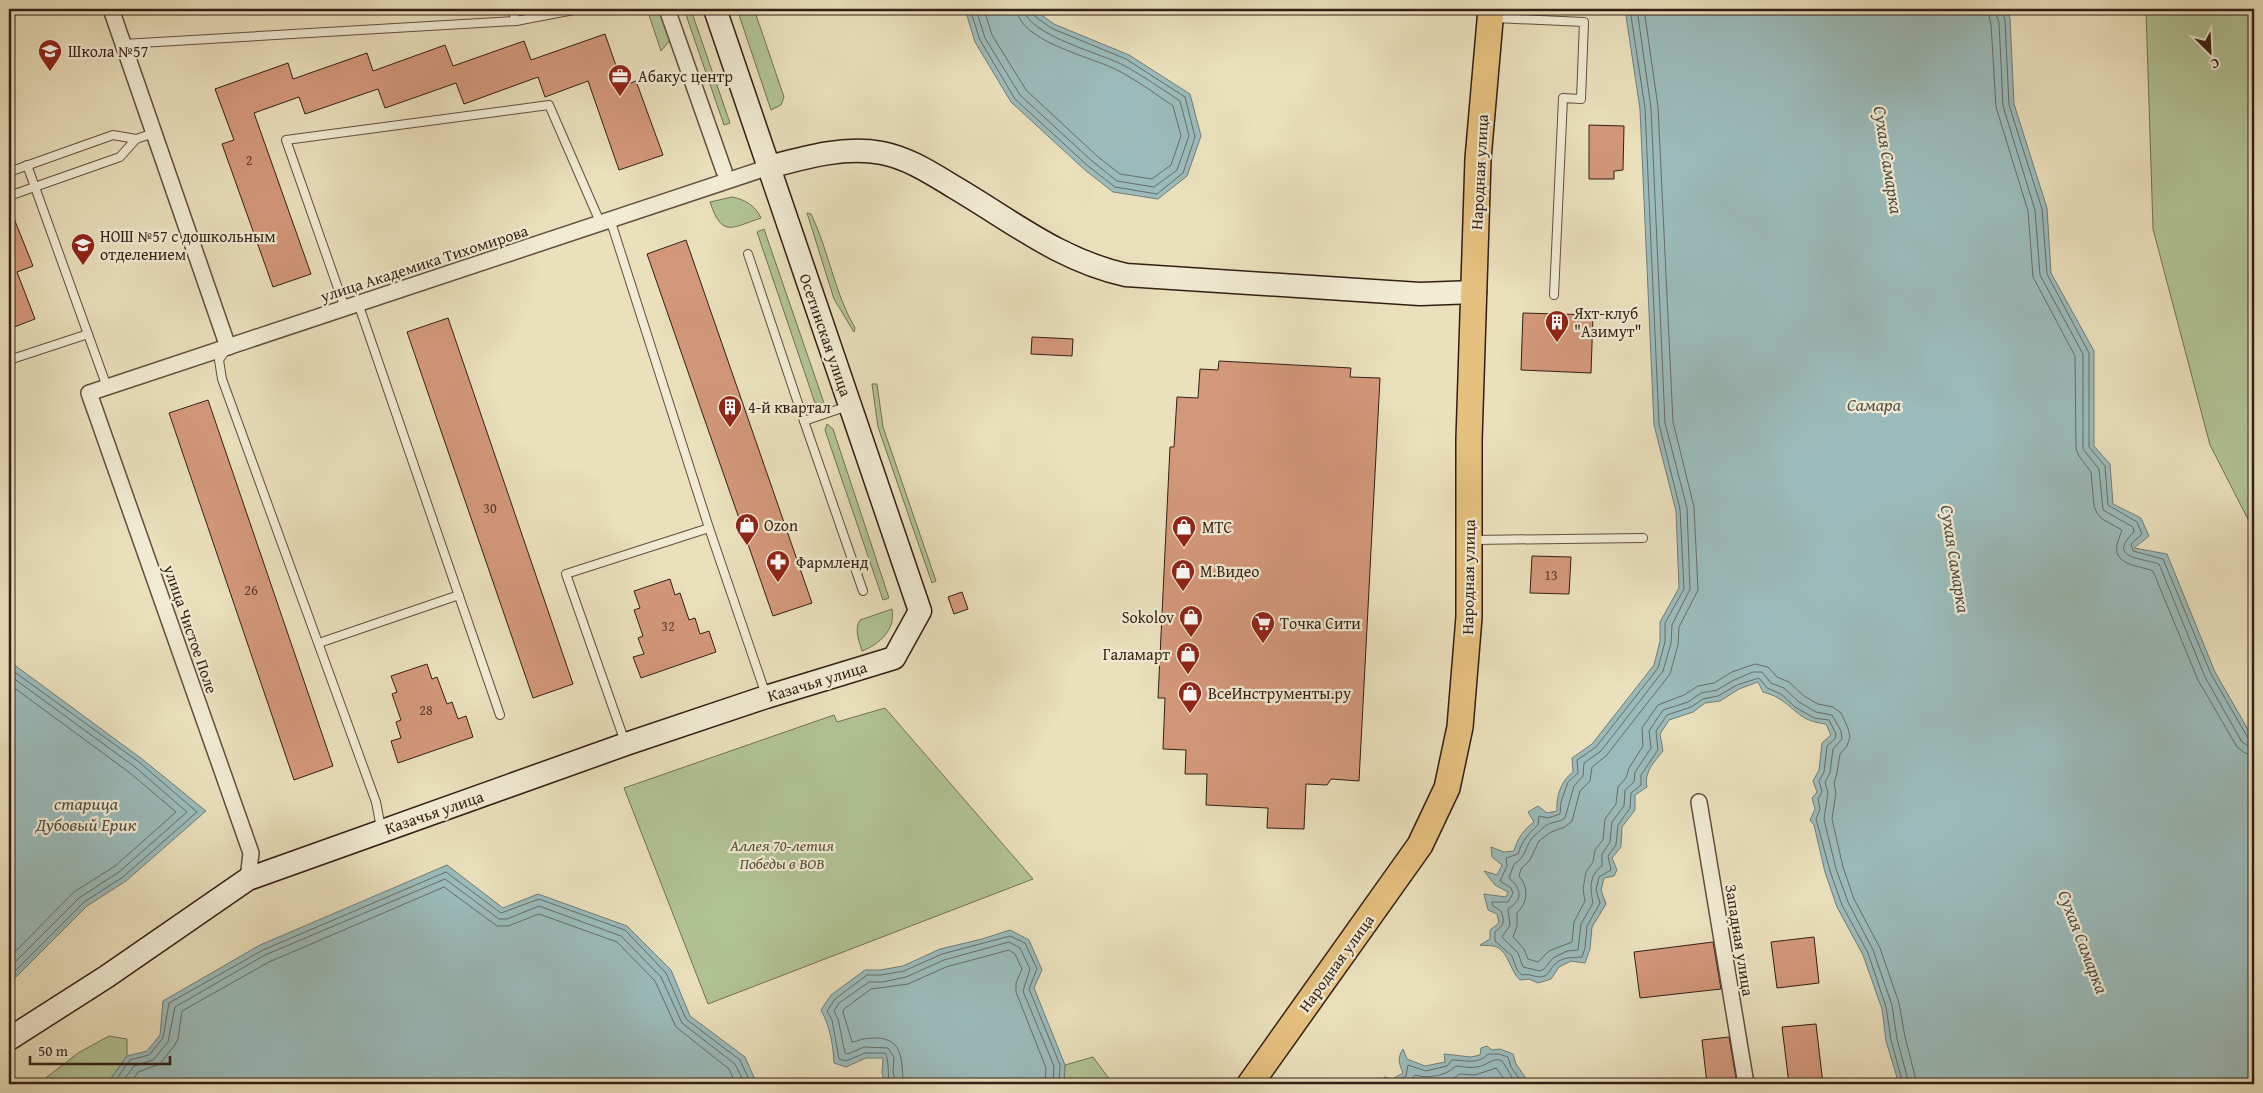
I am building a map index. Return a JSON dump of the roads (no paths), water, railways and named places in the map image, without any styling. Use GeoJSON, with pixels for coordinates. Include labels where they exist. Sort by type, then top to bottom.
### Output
{"type":"FeatureCollection","features":[{"type":"Feature","properties":{"kind":"main road","name":"Народная улица"},"geometry":{"type":"LineString","coordinates":[[1250,1084],[1420,846],[1446,788],[1460,726],[1469,617],[1469,440],[1478,159],[1490,13]]}},
{"type":"Feature","properties":{"kind":"street"},"geometry":{"type":"LineString","coordinates":[[111,9],[228,347]]}},
{"type":"Feature","properties":{"kind":"street"},"geometry":{"type":"LineString","coordinates":[[667,9],[724,171]]}},
{"type":"Feature","properties":{"kind":"street","name":"Осетинская улица"},"geometry":{"type":"LineString","coordinates":[[715,9],[920,611],[894,658]]}},
{"type":"Feature","properties":{"kind":"street"},"geometry":{"type":"LineString","coordinates":[[769,167],[810,156],[841,151],[882,153],[923,168],[1033,237],[1074,259],[1104,270],[1126,275],[1420,294],[1475,292]]}},
{"type":"Feature","properties":{"kind":"street","name":"улица Академика Тихомирова"},"geometry":{"type":"LineString","coordinates":[[89,393],[769,167]]}},
{"type":"Feature","properties":{"kind":"street","name":"улица Чистое Поле"},"geometry":{"type":"LineString","coordinates":[[89,393],[251,854],[248,878]]}},
{"type":"Feature","properties":{"kind":"street","name":"Казачья улица"},"geometry":{"type":"LineString","coordinates":[[9,1040],[106,977],[248,878],[626,744],[766,697],[894,658]]}},
{"type":"Feature","properties":{"kind":"street","name":"Западная улица"},"geometry":{"type":"LineString","coordinates":[[1699,802],[1746,1084]]}},
{"type":"Feature","properties":{"kind":"lane"},"geometry":{"type":"LineString","coordinates":[[512,9],[516,21]]}},
{"type":"Feature","properties":{"kind":"lane"},"geometry":{"type":"LineString","coordinates":[[124,44],[516,21],[579,9]]}},
{"type":"Feature","properties":{"kind":"lane"},"geometry":{"type":"LineString","coordinates":[[1490,13],[1584,22],[1580,99],[1563,98],[1554,295]]}},
{"type":"Feature","properties":{"kind":"lane"},"geometry":{"type":"LineString","coordinates":[[500,715],[352,306],[286,140],[549,104],[605,221],[766,697]]}},
{"type":"Feature","properties":{"kind":"lane"},"geometry":{"type":"LineString","coordinates":[[9,172],[113,135],[136,138],[154,132]]}},
{"type":"Feature","properties":{"kind":"lane"},"geometry":{"type":"LineString","coordinates":[[9,196],[120,157],[136,138]]}},
{"type":"Feature","properties":{"kind":"lane"},"geometry":{"type":"LineString","coordinates":[[28,165],[107,387]]}},
{"type":"Feature","properties":{"kind":"lane"},"geometry":{"type":"LineString","coordinates":[[748,254],[863,591]]}},
{"type":"Feature","properties":{"kind":"lane"},"geometry":{"type":"LineString","coordinates":[[9,360],[88,334]]}},
{"type":"Feature","properties":{"kind":"lane"},"geometry":{"type":"LineString","coordinates":[[228,347],[218,360],[222,379],[376,802],[381,830]]}},
{"type":"Feature","properties":{"kind":"lane"},"geometry":{"type":"LineString","coordinates":[[804,421],[850,406]]}},
{"type":"Feature","properties":{"kind":"lane"},"geometry":{"type":"LineString","coordinates":[[626,744],[566,574],[709,528]]}},
{"type":"Feature","properties":{"kind":"lane"},"geometry":{"type":"LineString","coordinates":[[1470,540],[1643,538]]}},
{"type":"Feature","properties":{"kind":"lane"},"geometry":{"type":"LineString","coordinates":[[319,643],[458,595]]}},
{"type":"Feature","properties":{"kind":"water"},"geometry":{"type":"Polygon","coordinates":[[[965,9],[1033,9],[1054,24],[1129,55],[1190,94],[1201,136],[1187,176],[1158,199],[1113,192],[1085,170],[1011,102],[975,42],[965,9]]]}},
{"type":"Feature","properties":{"kind":"water","name":"Самара"},"geometry":{"type":"Polygon","coordinates":[[[1625,9],[2005,9],[2010,18],[2014,104],[2047,208],[2051,273],[2094,351],[2094,446],[2110,464],[2113,504],[2141,518],[2149,536],[2134,548],[2167,554],[2215,672],[2254,740],[2254,1084],[1899,1084],[1886,1041],[1882,1009],[1863,955],[1837,907],[1825,872],[1814,825],[1810,820],[1815,809],[1812,798],[1817,792],[1813,781],[1819,770],[1822,743],[1831,735],[1826,724],[1804,718],[1785,702],[1763,692],[1758,682],[1739,689],[1720,701],[1705,703],[1693,712],[1669,720],[1660,734],[1663,751],[1648,772],[1647,787],[1635,795],[1635,810],[1622,827],[1621,847],[1612,858],[1617,870],[1614,876],[1604,878],[1601,890],[1606,904],[1592,927],[1590,949],[1585,963],[1571,961],[1559,967],[1551,979],[1538,983],[1529,979],[1520,980],[1501,950],[1495,946],[1480,945],[1490,939],[1490,930],[1499,923],[1497,914],[1488,910],[1484,894],[1506,897],[1508,892],[1495,885],[1484,871],[1497,875],[1502,865],[1492,857],[1491,847],[1504,852],[1514,851],[1521,835],[1534,822],[1528,812],[1538,806],[1547,813],[1557,811],[1560,789],[1573,772],[1572,758],[1592,744],[1654,665],[1660,641],[1660,622],[1679,588],[1676,511],[1654,425],[1640,109],[1625,9]]]}},
{"type":"Feature","properties":{"kind":"water","name":"старица Дубовый Ерик"},"geometry":{"type":"Polygon","coordinates":[[[9,661],[142,759],[206,811],[126,881],[87,906],[9,984],[9,661]]]}},
{"type":"Feature","properties":{"kind":"water"},"geometry":{"type":"Polygon","coordinates":[[[447,865],[503,908],[538,894],[627,926],[671,970],[690,1016],[745,1057],[757,1084],[107,1084],[127,1056],[147,1051],[160,1035],[163,1001],[260,945],[447,865]]]}},
{"type":"Feature","properties":{"kind":"water"},"geometry":{"type":"Polygon","coordinates":[[[1010,930],[1029,940],[1042,970],[1034,988],[1065,1065],[1064,1084],[885,1084],[882,1073],[883,1058],[866,1058],[846,1067],[834,1063],[827,1023],[821,1010],[831,995],[865,970],[880,970],[903,966],[940,949],[1010,930]]]}},
{"type":"Feature","properties":{"kind":"water"},"geometry":{"type":"Polygon","coordinates":[[[1487,1046],[1492,1050],[1500,1049],[1513,1054],[1516,1064],[1530,1084],[1384,1084],[1384,1077],[1392,1079],[1403,1073],[1399,1061],[1403,1049],[1407,1059],[1425,1066],[1445,1062],[1444,1054],[1471,1057],[1480,1055],[1481,1048],[1487,1046]]]}},
{"type":"Feature","properties":{"kind":"place","name":"Школа №57"},"geometry":{"type":"Point","coordinates":[50,72]}},
{"type":"Feature","properties":{"kind":"place","name":"Абакус центр"},"geometry":{"type":"Point","coordinates":[620,97]}},
{"type":"Feature","properties":{"kind":"place","name":"НОШ №57 с дошкольным отделением"},"geometry":{"type":"Point","coordinates":[83,266]}},
{"type":"Feature","properties":{"kind":"place","name":"Яхт-клуб \"Азимут\""},"geometry":{"type":"Point","coordinates":[1557,343]}},
{"type":"Feature","properties":{"kind":"place","name":"4-й квартал"},"geometry":{"type":"Point","coordinates":[730,428]}},
{"type":"Feature","properties":{"kind":"place","name":"Ozon"},"geometry":{"type":"Point","coordinates":[747,546]}},
{"type":"Feature","properties":{"kind":"place","name":"МТС"},"geometry":{"type":"Point","coordinates":[1184,548]}},
{"type":"Feature","properties":{"kind":"place","name":"Фармленд"},"geometry":{"type":"Point","coordinates":[778,583]}},
{"type":"Feature","properties":{"kind":"place","name":"М.Видео"},"geometry":{"type":"Point","coordinates":[1183,592]}},
{"type":"Feature","properties":{"kind":"place","name":"Sokolov"},"geometry":{"type":"Point","coordinates":[1191,638]}},
{"type":"Feature","properties":{"kind":"place","name":"Точка Сити"},"geometry":{"type":"Point","coordinates":[1263,644]}},
{"type":"Feature","properties":{"kind":"place","name":"Галамарт"},"geometry":{"type":"Point","coordinates":[1188,675]}},
{"type":"Feature","properties":{"kind":"place","name":"ВсеИнструменты.ру"},"geometry":{"type":"Point","coordinates":[1190,714]}},
{"type":"Feature","properties":{"kind":"water label","name":"Сухая Самарка"},"geometry":{"type":"Point","coordinates":[1888,160]}},
{"type":"Feature","properties":{"kind":"water label","name":"Сухая Самарка"},"geometry":{"type":"Point","coordinates":[1955,559]}},
{"type":"Feature","properties":{"kind":"water label","name":"Сухая Самарка"},"geometry":{"type":"Point","coordinates":[2083,942]}},
{"type":"Feature","properties":{"kind":"park label","name":"Аллея 70-летия Победы в ВОВ"},"geometry":{"type":"Point","coordinates":[782,854]}}]}
